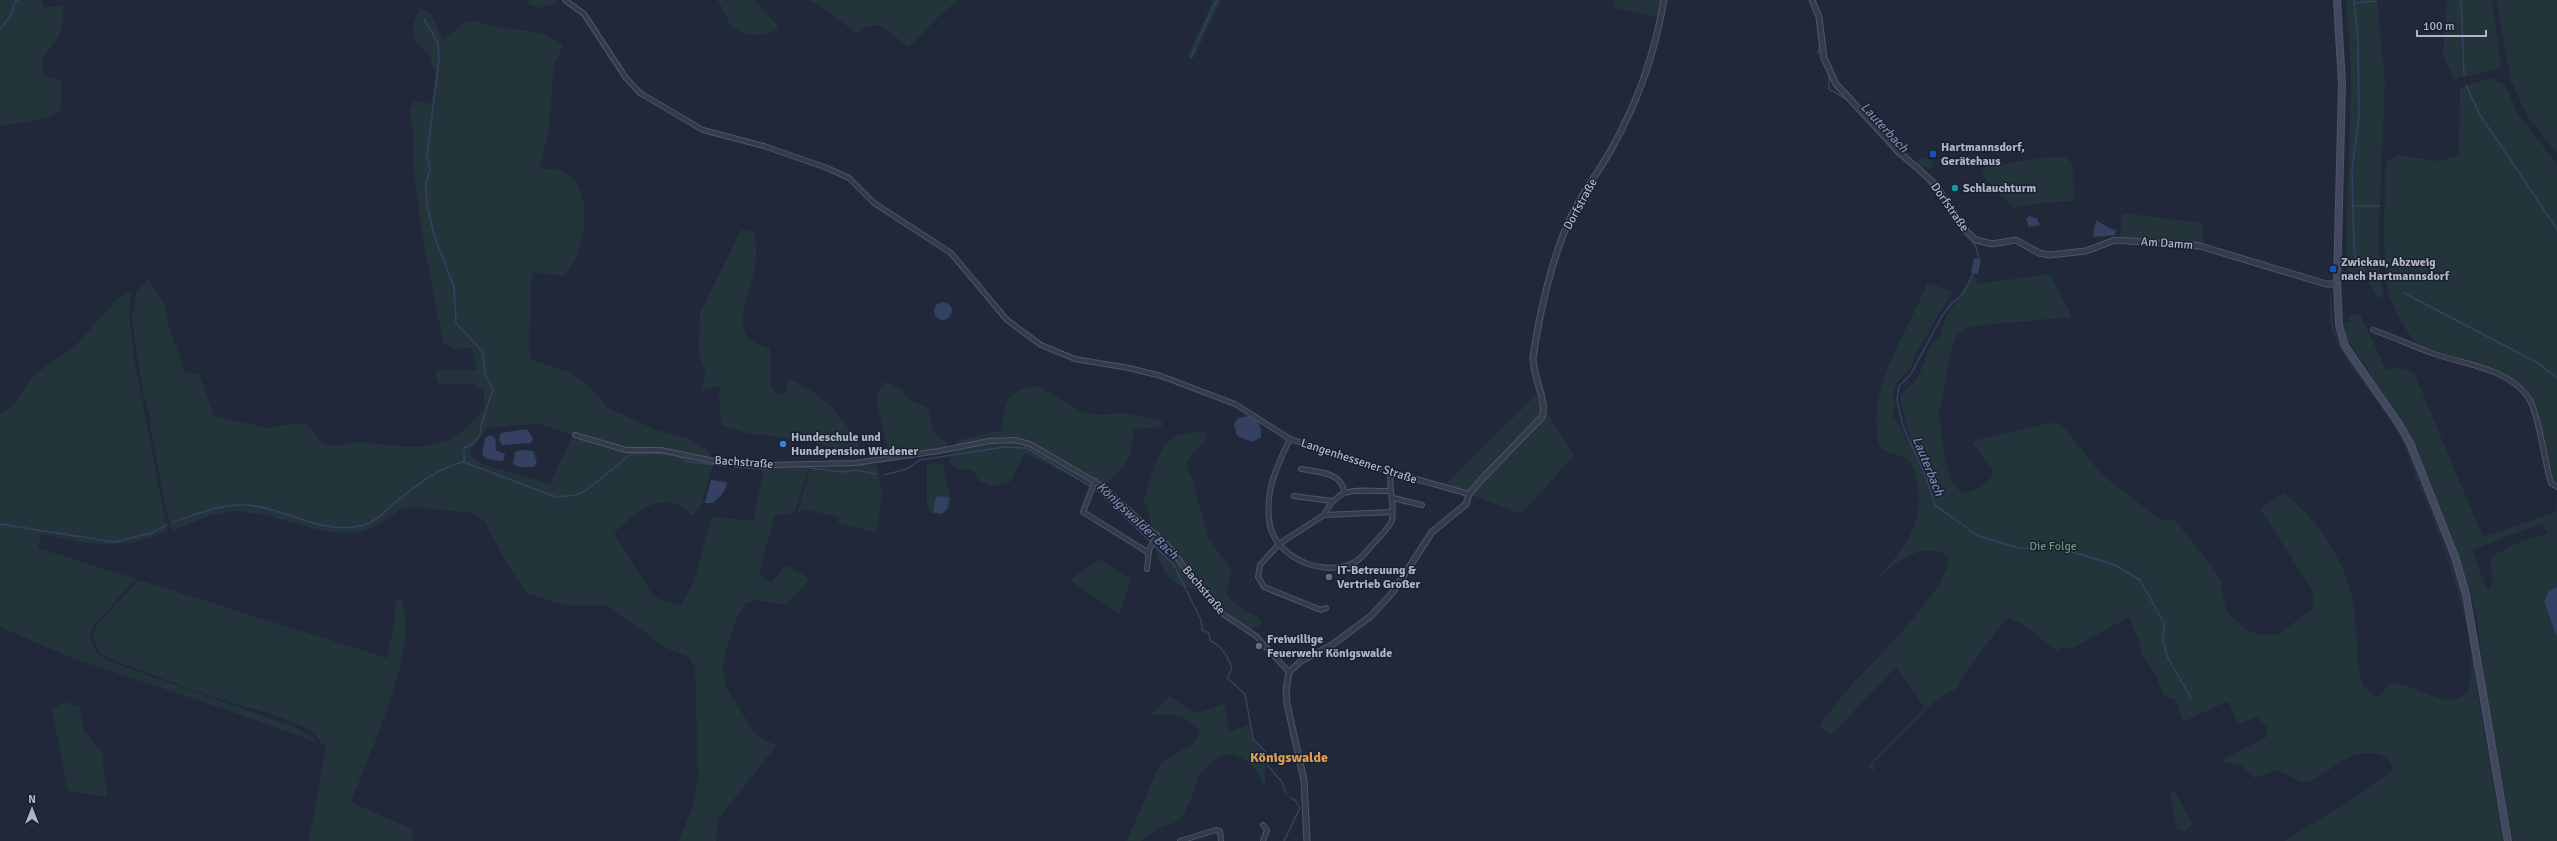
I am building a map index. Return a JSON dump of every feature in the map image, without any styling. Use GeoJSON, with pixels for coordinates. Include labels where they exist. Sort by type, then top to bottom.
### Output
{"type":"FeatureCollection","features":[{"type":"Feature","properties":{"kind":"main road"},"geometry":{"type":"LineString","coordinates":[[2337,0],[2342,83],[2337,284],[2338,317],[2344,342],[2410,443],[2462,578],[2474,634],[2486,716],[2508,841]]}},
{"type":"Feature","properties":{"kind":"street","name":"Langenhessener Straße"},"geometry":{"type":"LineString","coordinates":[[566,0],[584,14],[626,78],[640,92],[703,130],[764,146],[827,168],[849,178],[874,203],[951,253],[1007,320],[1030,339],[1057,353],[1075,359],[1151,373],[1228,402],[1254,416],[1290,439],[1391,472],[1469,494]]}},
{"type":"Feature","properties":{"kind":"street","name":"Dorfstraße"},"geometry":{"type":"LineString","coordinates":[[1469,494],[1542,417],[1544,405],[1534,376],[1533,358],[1558,249],[1569,220],[1612,148],[1638,98],[1652,59],[1664,0]]}},
{"type":"Feature","properties":{"kind":"street","name":"Dorfstraße"},"geometry":{"type":"LineString","coordinates":[[1812,0],[1819,17],[1824,58],[1836,84],[1865,113],[1891,144],[1934,183],[1967,232],[1976,240],[1992,244],[2016,240],[2039,253],[2049,255],[2086,252],[2115,240],[2135,241]]}},
{"type":"Feature","properties":{"kind":"street","name":"Am Damm"},"geometry":{"type":"LineString","coordinates":[[2135,241],[2200,246],[2326,284],[2337,284]]}},
{"type":"Feature","properties":{"kind":"street"},"geometry":{"type":"LineString","coordinates":[[2373,330],[2434,354],[2491,370],[2517,386],[2528,397],[2534,411],[2551,483],[2557,487]]}},
{"type":"Feature","properties":{"kind":"street","name":"Bachstraße"},"geometry":{"type":"LineString","coordinates":[[575,435],[626,450],[661,450],[714,461],[765,465],[855,463],[939,451],[989,441],[1015,440],[1030,444],[1094,483],[1157,535],[1172,550],[1195,583],[1223,614],[1256,636],[1289,672]]}},
{"type":"Feature","properties":{"kind":"street"},"geometry":{"type":"LineString","coordinates":[[1290,439],[1276,468],[1269,495],[1270,527],[1278,544],[1287,554],[1301,562],[1334,567],[1350,565],[1359,559],[1392,521],[1393,498],[1390,491],[1391,472]]}},
{"type":"Feature","properties":{"kind":"street"},"geometry":{"type":"LineString","coordinates":[[1301,469],[1336,477],[1342,482],[1344,492]]}},
{"type":"Feature","properties":{"kind":"street"},"geometry":{"type":"LineString","coordinates":[[1094,483],[1083,512],[1149,553]]}},
{"type":"Feature","properties":{"kind":"street"},"geometry":{"type":"LineString","coordinates":[[1324,515],[1331,501],[1344,492],[1390,491]]}},
{"type":"Feature","properties":{"kind":"street"},"geometry":{"type":"LineString","coordinates":[[1307,841],[1304,780],[1287,704],[1286,691],[1289,672],[1301,661],[1332,645],[1371,616],[1393,592],[1432,532],[1466,504],[1469,494]]}},
{"type":"Feature","properties":{"kind":"street"},"geometry":{"type":"LineString","coordinates":[[1294,496],[1331,501]]}},
{"type":"Feature","properties":{"kind":"street"},"geometry":{"type":"LineString","coordinates":[[1393,498],[1422,505]]}},
{"type":"Feature","properties":{"kind":"street"},"geometry":{"type":"LineString","coordinates":[[1326,608],[1321,610],[1262,586],[1258,574],[1260,565],[1278,544],[1324,515],[1392,512]]}},
{"type":"Feature","properties":{"kind":"street"},"geometry":{"type":"LineString","coordinates":[[1147,569],[1149,553],[1157,535]]}},
{"type":"Feature","properties":{"kind":"street"},"geometry":{"type":"LineString","coordinates":[[1263,824],[1267,830],[1263,841]]}},
{"type":"Feature","properties":{"kind":"street"},"geometry":{"type":"LineString","coordinates":[[1180,841],[1216,830],[1220,831],[1221,841]]}},
{"type":"Feature","properties":{"kind":"green space"},"geometry":{"type":"Polygon","coordinates":[[[0,0],[41,0],[45,7],[64,6],[58,37],[43,59],[42,64],[42,70],[45,76],[61,81],[61,109],[51,116],[23,123],[0,125],[0,0]]]}},
{"type":"Feature","properties":{"kind":"green space"},"geometry":{"type":"Polygon","coordinates":[[[526,0],[555,0],[556,4],[539,8],[530,5],[526,0]]]}},
{"type":"Feature","properties":{"kind":"green space"},"geometry":{"type":"Polygon","coordinates":[[[717,0],[754,0],[779,27],[768,33],[755,35],[742,32],[731,25],[717,0]]]}},
{"type":"Feature","properties":{"kind":"green space"},"geometry":{"type":"Polygon","coordinates":[[[809,0],[960,0],[944,11],[909,47],[879,25],[868,26],[856,33],[821,6],[809,0]]]}},
{"type":"Feature","properties":{"kind":"green space"},"geometry":{"type":"Polygon","coordinates":[[[1213,0],[1221,0],[1194,58],[1190,59],[1188,55],[1213,0]]]}},
{"type":"Feature","properties":{"kind":"green space"},"geometry":{"type":"Polygon","coordinates":[[[1614,0],[1665,0],[1660,17],[1617,9],[1614,7],[1614,0]]]}},
{"type":"Feature","properties":{"kind":"green space"},"geometry":{"type":"Polygon","coordinates":[[[2346,0],[2377,0],[2385,83],[2379,227],[2380,277],[2383,296],[2377,298],[2368,281],[2349,282],[2346,262],[2351,72],[2346,0]]]}},
{"type":"Feature","properties":{"kind":"green space"},"geometry":{"type":"Polygon","coordinates":[[[2447,0],[2492,0],[2501,68],[2454,79],[2443,56],[2447,0]]]}},
{"type":"Feature","properties":{"kind":"green space"},"geometry":{"type":"Polygon","coordinates":[[[2496,0],[2557,0],[2557,153],[2527,116],[2511,80],[2496,0]]]}},
{"type":"Feature","properties":{"kind":"green space"},"geometry":{"type":"Polygon","coordinates":[[[421,9],[431,14],[443,40],[463,24],[475,20],[498,27],[543,34],[563,46],[554,66],[549,130],[539,169],[558,170],[564,172],[574,180],[581,192],[584,206],[584,222],[578,253],[564,276],[532,272],[529,344],[531,360],[567,371],[587,384],[608,408],[654,429],[686,438],[707,450],[714,461],[701,505],[693,516],[675,504],[666,502],[658,503],[634,515],[614,533],[654,597],[681,606],[694,581],[712,517],[753,521],[764,467],[810,464],[794,514],[777,514],[774,518],[759,574],[771,583],[786,565],[810,579],[786,605],[757,600],[745,604],[737,617],[726,649],[723,668],[726,688],[753,730],[763,740],[777,745],[718,819],[716,841],[679,841],[693,806],[698,780],[695,668],[688,656],[668,649],[608,606],[564,605],[527,593],[512,572],[484,521],[472,513],[414,507],[403,509],[375,526],[361,532],[345,534],[322,531],[261,514],[234,511],[208,516],[173,531],[170,526],[150,425],[150,416],[143,395],[132,319],[136,292],[150,277],[150,283],[165,305],[168,323],[185,372],[199,374],[214,416],[268,428],[296,423],[308,425],[321,442],[333,446],[356,442],[409,447],[428,446],[446,441],[460,433],[476,419],[484,407],[484,391],[473,384],[439,384],[435,375],[436,370],[477,370],[472,348],[454,349],[443,343],[421,228],[413,161],[414,137],[409,110],[413,101],[431,104],[436,71],[432,66],[430,54],[419,45],[415,39],[413,28],[421,9]],[[538,424],[487,428],[477,443],[469,451],[470,455],[480,463],[550,484],[571,439],[585,440],[624,452],[626,450],[538,424]]]}},
{"type":"Feature","properties":{"kind":"green space"},"geometry":{"type":"Polygon","coordinates":[[[2491,78],[2505,85],[2517,113],[2557,164],[2557,483],[2552,476],[2534,403],[2519,384],[2502,373],[2415,343],[2400,320],[2389,296],[2385,277],[2384,223],[2386,161],[2399,155],[2436,161],[2459,156],[2460,88],[2491,78]]]}},
{"type":"Feature","properties":{"kind":"green space"},"geometry":{"type":"Polygon","coordinates":[[[1925,157],[1932,161],[1933,165],[1929,170],[1927,167],[1921,168],[1917,164],[1919,159],[1925,157]]]}},
{"type":"Feature","properties":{"kind":"green space"},"geometry":{"type":"Polygon","coordinates":[[[2067,157],[2073,165],[2074,201],[2032,204],[2014,208],[1981,173],[1986,167],[2042,158],[2067,157]]]}},
{"type":"Feature","properties":{"kind":"green space"},"geometry":{"type":"Polygon","coordinates":[[[2122,213],[2203,223],[2204,250],[2193,248],[2120,244],[2122,213]]]}},
{"type":"Feature","properties":{"kind":"green space"},"geometry":{"type":"Polygon","coordinates":[[[741,230],[754,232],[756,243],[756,261],[751,285],[744,306],[742,321],[746,335],[753,341],[770,349],[770,383],[776,393],[785,395],[788,378],[823,399],[839,415],[861,449],[853,458],[840,453],[834,448],[802,440],[746,433],[721,425],[719,390],[723,385],[700,391],[706,374],[699,355],[700,313],[741,230]]]}},
{"type":"Feature","properties":{"kind":"green space","name":"Die Folge"},"geometry":{"type":"Polygon","coordinates":[[[2050,274],[2072,317],[1982,325],[1970,327],[1957,335],[1952,347],[1939,414],[1945,461],[1953,484],[1962,493],[1975,490],[1983,485],[1992,476],[1992,469],[1972,443],[1976,440],[2049,423],[2061,424],[2102,475],[2161,520],[2173,520],[2178,524],[2216,572],[2221,581],[2226,612],[2247,630],[2260,635],[2277,635],[2313,609],[2314,605],[2312,589],[2261,511],[2261,508],[2284,493],[2309,516],[2320,530],[2330,544],[2345,575],[2354,608],[2360,678],[2365,688],[2376,697],[2382,694],[2388,684],[2397,683],[2437,698],[2447,700],[2457,699],[2466,694],[2471,674],[2470,649],[2465,620],[2457,589],[2437,529],[2419,484],[2421,483],[2458,579],[2469,623],[2479,701],[2504,841],[2284,841],[2359,795],[2390,772],[2393,768],[2391,763],[2385,757],[2377,754],[2365,753],[2355,755],[2313,779],[2303,783],[2277,770],[2254,778],[2241,765],[2220,761],[2267,737],[2267,727],[2256,717],[2238,724],[2228,701],[2185,721],[2182,719],[2175,700],[2163,695],[2156,675],[2141,653],[2140,643],[2129,617],[2071,649],[2064,646],[2058,651],[2022,624],[2009,618],[2006,619],[1962,677],[1958,688],[1943,695],[1932,704],[1873,764],[1875,772],[1868,766],[1925,708],[1896,667],[1831,735],[1819,726],[1846,692],[1891,644],[1924,605],[1938,586],[1946,570],[1948,557],[1939,552],[1929,550],[1919,552],[1900,561],[1875,580],[1894,559],[1909,537],[1918,512],[1919,499],[1916,475],[1913,466],[1906,458],[1888,452],[1880,447],[1878,444],[1876,421],[1878,400],[1891,360],[1927,283],[1953,291],[1915,354],[1912,365],[1895,387],[1894,396],[1896,402],[1893,416],[1903,430],[1905,439],[1911,439],[1900,401],[1901,395],[1918,378],[1930,347],[1939,337],[1947,316],[1971,277],[1976,278],[1977,284],[2050,274]]]}},
{"type":"Feature","properties":{"kind":"green space"},"geometry":{"type":"Polygon","coordinates":[[[127,293],[131,294],[129,315],[135,363],[167,531],[150,538],[119,544],[90,543],[41,534],[38,548],[136,579],[93,626],[91,632],[92,643],[94,648],[101,656],[111,662],[295,727],[310,735],[318,743],[224,709],[72,658],[0,627],[0,415],[13,405],[34,375],[76,345],[116,300],[127,293]]]}},
{"type":"Feature","properties":{"kind":"green space"},"geometry":{"type":"Polygon","coordinates":[[[2330,293],[2332,294],[2333,324],[2340,342],[2398,427],[2408,447],[2420,481],[2417,482],[2407,451],[2392,422],[2349,363],[2335,338],[2330,323],[2330,293]]]}},
{"type":"Feature","properties":{"kind":"green space"},"geometry":{"type":"Polygon","coordinates":[[[2360,314],[2386,370],[2397,368],[2414,373],[2483,537],[2556,512],[2557,493],[2557,587],[2548,592],[2544,602],[2557,637],[2557,841],[2513,841],[2487,702],[2477,618],[2470,591],[2410,434],[2347,339],[2344,323],[2350,321],[2349,315],[2360,314]],[[2543,523],[2472,550],[2488,592],[2493,580],[2490,557],[2522,541],[2548,533],[2543,523]]]}},
{"type":"Feature","properties":{"kind":"green space"},"geometry":{"type":"Polygon","coordinates":[[[886,382],[903,390],[906,398],[929,408],[932,430],[948,444],[944,450],[890,458],[876,398],[881,386],[886,382]]]}},
{"type":"Feature","properties":{"kind":"green space"},"geometry":{"type":"Polygon","coordinates":[[[1038,386],[1084,413],[1100,415],[1125,413],[1162,421],[1162,427],[1134,429],[1130,454],[1125,465],[1105,485],[1091,486],[1025,453],[1010,482],[992,486],[979,481],[973,470],[957,469],[949,463],[957,441],[1002,430],[1006,404],[1013,394],[1019,390],[1038,386]]]}},
{"type":"Feature","properties":{"kind":"green space"},"geometry":{"type":"Polygon","coordinates":[[[1536,395],[1574,456],[1521,514],[1445,485],[1536,395]]]}},
{"type":"Feature","properties":{"kind":"green space"},"geometry":{"type":"Polygon","coordinates":[[[1197,431],[1206,433],[1207,440],[1196,449],[1187,461],[1187,467],[1192,478],[1208,537],[1232,571],[1226,594],[1244,611],[1256,616],[1263,623],[1253,627],[1244,628],[1235,624],[1219,612],[1198,589],[1183,586],[1172,580],[1164,570],[1155,545],[1147,504],[1143,502],[1154,468],[1161,451],[1170,440],[1180,435],[1197,431]]]}},
{"type":"Feature","properties":{"kind":"green space"},"geometry":{"type":"Polygon","coordinates":[[[812,464],[877,465],[882,491],[878,527],[874,532],[838,523],[839,518],[806,509],[797,513],[812,464]]]}},
{"type":"Feature","properties":{"kind":"green space"},"geometry":{"type":"Polygon","coordinates":[[[927,464],[943,464],[951,502],[949,508],[943,514],[931,513],[927,508],[927,464]]]}},
{"type":"Feature","properties":{"kind":"green space"},"geometry":{"type":"Polygon","coordinates":[[[1099,559],[1131,579],[1119,614],[1070,580],[1099,559]]]}},
{"type":"Feature","properties":{"kind":"green space"},"geometry":{"type":"Polygon","coordinates":[[[139,580],[387,658],[395,619],[396,599],[401,600],[406,619],[404,644],[399,671],[380,729],[351,802],[412,829],[413,841],[309,841],[326,747],[314,734],[309,730],[286,720],[187,688],[108,658],[100,652],[93,639],[97,625],[139,580]]]}},
{"type":"Feature","properties":{"kind":"green space"},"geometry":{"type":"Polygon","coordinates":[[[1170,696],[1189,710],[1198,713],[1224,704],[1229,732],[1248,725],[1253,741],[1265,753],[1265,789],[1258,773],[1246,760],[1234,754],[1221,756],[1205,768],[1198,777],[1192,796],[1181,820],[1159,828],[1141,841],[1127,841],[1160,764],[1194,743],[1200,733],[1191,722],[1178,716],[1163,714],[1149,716],[1170,696]]]}},
{"type":"Feature","properties":{"kind":"green space"},"geometry":{"type":"Polygon","coordinates":[[[64,702],[80,707],[84,731],[102,752],[107,797],[68,791],[52,710],[64,702]]]}},
{"type":"Feature","properties":{"kind":"green space"},"geometry":{"type":"Polygon","coordinates":[[[2174,790],[2192,823],[2191,826],[2184,832],[2177,829],[2170,793],[2174,790]]]}},
{"type":"Feature","properties":{"kind":"water"},"geometry":{"type":"Polygon","coordinates":[[[2029,216],[2037,219],[2040,225],[2029,227],[2026,219],[2029,216]]]}},
{"type":"Feature","properties":{"kind":"water"},"geometry":{"type":"Polygon","coordinates":[[[2096,220],[2109,228],[2116,230],[2115,235],[2093,237],[2096,220]]]}},
{"type":"Feature","properties":{"kind":"water"},"geometry":{"type":"Polygon","coordinates":[[[1974,258],[1981,259],[1978,274],[1971,273],[1974,258]]]}},
{"type":"Feature","properties":{"kind":"water"},"geometry":{"type":"Polygon","coordinates":[[[943,302],[949,305],[952,311],[949,317],[943,320],[937,317],[934,311],[937,305],[943,302]]]}},
{"type":"Feature","properties":{"kind":"water"},"geometry":{"type":"Polygon","coordinates":[[[1249,416],[1259,424],[1261,430],[1261,437],[1253,442],[1237,436],[1234,424],[1238,418],[1249,416]]]}},
{"type":"Feature","properties":{"kind":"water"},"geometry":{"type":"Polygon","coordinates":[[[527,429],[533,438],[531,443],[502,445],[499,439],[501,433],[527,429]]]}},
{"type":"Feature","properties":{"kind":"water"},"geometry":{"type":"Polygon","coordinates":[[[490,435],[495,438],[496,450],[505,454],[503,461],[487,459],[482,455],[485,438],[490,435]]]}},
{"type":"Feature","properties":{"kind":"water"},"geometry":{"type":"Polygon","coordinates":[[[521,450],[533,451],[537,462],[534,467],[519,467],[513,464],[515,452],[521,450]]]}},
{"type":"Feature","properties":{"kind":"water"},"geometry":{"type":"Polygon","coordinates":[[[711,480],[727,482],[725,489],[718,499],[713,503],[705,503],[711,480]]]}},
{"type":"Feature","properties":{"kind":"water"},"geometry":{"type":"Polygon","coordinates":[[[936,496],[947,497],[949,499],[947,509],[941,514],[933,512],[936,496]]]}},
{"type":"Feature","properties":{"kind":"water"},"geometry":{"type":"Polygon","coordinates":[[[2557,587],[2557,637],[2544,602],[2548,592],[2557,587]]]}},
{"type":"Feature","properties":{"kind":"waterway"},"geometry":{"type":"LineString","coordinates":[[0,30],[11,15],[15,2],[18,0]]}},
{"type":"Feature","properties":{"kind":"waterway"},"geometry":{"type":"LineString","coordinates":[[1197,42],[1217,0]]}},
{"type":"Feature","properties":{"kind":"waterway"},"geometry":{"type":"LineString","coordinates":[[2354,0],[2358,42],[2359,116],[2352,169],[2354,247],[2356,263],[2364,271]]}},
{"type":"Feature","properties":{"kind":"waterway"},"geometry":{"type":"LineString","coordinates":[[2461,0],[2464,75]]}},
{"type":"Feature","properties":{"kind":"waterway"},"geometry":{"type":"LineString","coordinates":[[2354,3],[2376,1]]}},
{"type":"Feature","properties":{"kind":"waterway"},"geometry":{"type":"LineString","coordinates":[[424,19],[438,43],[439,59],[427,156],[430,170],[426,183],[427,206],[435,238],[454,287],[456,323],[483,352],[485,375],[493,389],[481,426],[480,435],[472,444],[464,448]]}},
{"type":"Feature","properties":{"kind":"waterway","name":"Lauterbach"},"geometry":{"type":"LineString","coordinates":[[1818,54],[1820,45]]}},
{"type":"Feature","properties":{"kind":"waterway"},"geometry":{"type":"LineString","coordinates":[[1191,57],[1196,46]]}},
{"type":"Feature","properties":{"kind":"waterway","name":"Lauterbach"},"geometry":{"type":"LineString","coordinates":[[1829,74],[1829,89],[1848,100]]}},
{"type":"Feature","properties":{"kind":"waterway"},"geometry":{"type":"LineString","coordinates":[[2466,85],[2480,115],[2557,229]]}},
{"type":"Feature","properties":{"kind":"waterway","name":"Lauterbach"},"geometry":{"type":"LineString","coordinates":[[1880,135],[1897,155],[1916,170]]}},
{"type":"Feature","properties":{"kind":"waterway","name":"Lauterbach"},"geometry":{"type":"LineString","coordinates":[[1925,178],[1976,247],[1979,259]]}},
{"type":"Feature","properties":{"kind":"waterway"},"geometry":{"type":"LineString","coordinates":[[2353,206],[2379,206]]}},
{"type":"Feature","properties":{"kind":"waterway","name":"Lauterbach"},"geometry":{"type":"LineString","coordinates":[[1974,273],[1962,295],[1953,302],[1942,316],[1911,374],[1899,386],[1897,400],[1903,426],[1926,477],[1935,505],[1978,536],[2019,548],[2060,549],[2083,555],[2115,565],[2140,580],[2164,623],[2163,641],[2168,658],[2191,698]]}},
{"type":"Feature","properties":{"kind":"waterway"},"geometry":{"type":"LineString","coordinates":[[2404,293],[2538,363],[2557,378]]}},
{"type":"Feature","properties":{"kind":"waterway","name":"Königswalder Bach"},"geometry":{"type":"LineString","coordinates":[[884,475],[907,469],[920,460],[1004,447],[1027,448],[1098,491],[1151,542]]}},
{"type":"Feature","properties":{"kind":"waterway"},"geometry":{"type":"LineString","coordinates":[[464,452],[464,462]]}},
{"type":"Feature","properties":{"kind":"waterway","name":"Königswalder Bach"},"geometry":{"type":"LineString","coordinates":[[173,522],[217,508],[244,505],[273,510],[330,527],[345,528],[365,525],[377,518],[426,479],[444,469],[464,462],[556,497],[576,495],[588,489],[631,454],[659,453],[678,456],[689,462],[727,466]]}},
{"type":"Feature","properties":{"kind":"waterway","name":"Königswalder Bach"},"geometry":{"type":"LineString","coordinates":[[735,467],[762,469],[791,466]]}},
{"type":"Feature","properties":{"kind":"waterway","name":"Königswalder Bach"},"geometry":{"type":"LineString","coordinates":[[794,466],[842,472],[855,470],[877,474]]}},
{"type":"Feature","properties":{"kind":"waterway","name":"Königswalder Bach"},"geometry":{"type":"LineString","coordinates":[[0,524],[114,542],[151,533],[167,525]]}},
{"type":"Feature","properties":{"kind":"waterway","name":"Königswalder Bach"},"geometry":{"type":"LineString","coordinates":[[1154,545],[1174,565],[1201,620],[1202,630],[1209,633],[1210,641],[1218,645],[1226,656],[1232,668],[1227,678],[1245,694],[1253,739],[1266,752],[1267,765],[1282,782],[1286,793]]}},
{"type":"Feature","properties":{"kind":"waterway","name":"Königswalder Bach"},"geometry":{"type":"LineString","coordinates":[[1284,841],[1300,808],[1296,801],[1291,798]]}},
{"type":"Feature","properties":{"kind":"place","name":"Hartmannsdorf, Gerätehaus"},"geometry":{"type":"Point","coordinates":[1933,154]}},
{"type":"Feature","properties":{"kind":"place","name":"Schlauchturm"},"geometry":{"type":"Point","coordinates":[1955,188]}},
{"type":"Feature","properties":{"kind":"place","name":"Zwickau, Abzweig nach Hartmannsdorf"},"geometry":{"type":"Point","coordinates":[2333,269]}},
{"type":"Feature","properties":{"kind":"place","name":"Hundeschule und Hundepension Wiedener"},"geometry":{"type":"Point","coordinates":[783,444]}},
{"type":"Feature","properties":{"kind":"place","name":"IT-Betreuung & Vertrieb Großer"},"geometry":{"type":"Point","coordinates":[1329,577]}},
{"type":"Feature","properties":{"kind":"place","name":"Freiwillige Feuerwehr Königswalde"},"geometry":{"type":"Point","coordinates":[1259,646]}},
{"type":"Feature","properties":{"kind":"district","name":"Königswalde"},"geometry":{"type":"Point","coordinates":[1289,757]}}]}
